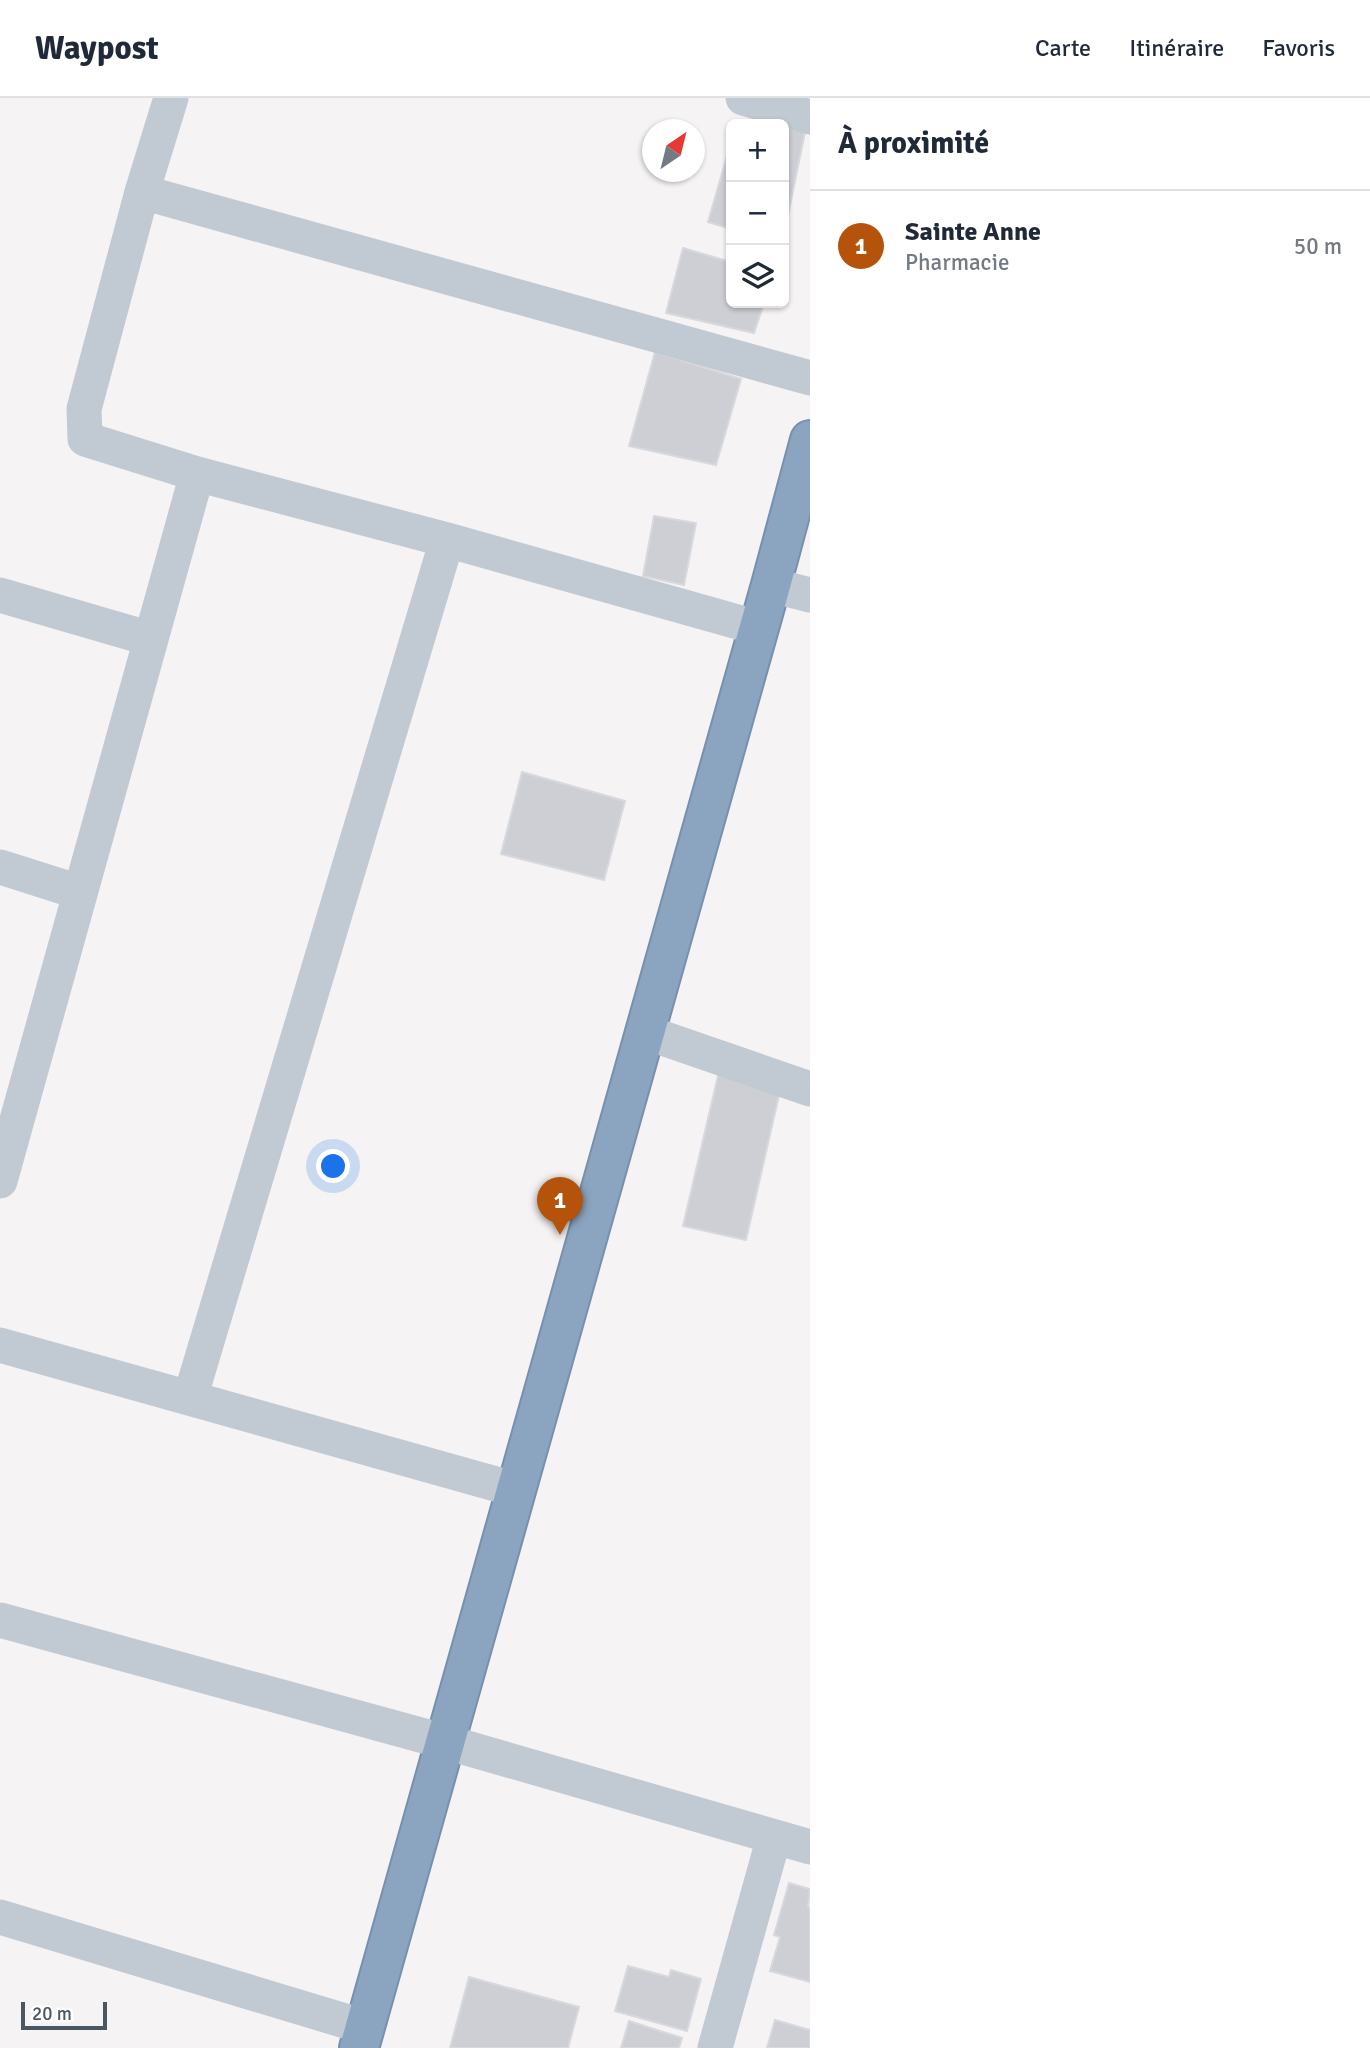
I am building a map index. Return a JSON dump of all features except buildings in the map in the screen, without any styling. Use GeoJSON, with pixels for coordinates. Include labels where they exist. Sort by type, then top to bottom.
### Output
{"type":"FeatureCollection","features":[{"type":"Feature","properties":{"kind":"highway"},"geometry":{"type":"LineString","coordinates":[[362,2037],[810,440]]}},
{"type":"Feature","properties":{"kind":"street"},"geometry":{"type":"LineString","coordinates":[[171,98],[142,192],[84,409],[85,439],[197,474],[447,540],[759,628]]}},
{"type":"Feature","properties":{"kind":"street"},"geometry":{"type":"LineString","coordinates":[[743,98],[810,117]]}},
{"type":"Feature","properties":{"kind":"street"},"geometry":{"type":"LineString","coordinates":[[142,192],[810,378]]}},
{"type":"Feature","properties":{"kind":"street"},"geometry":{"type":"LineString","coordinates":[[0,1181],[5,1137],[79,892],[197,474]]}},
{"type":"Feature","properties":{"kind":"street"},"geometry":{"type":"LineString","coordinates":[[190,1398],[447,540]]}},
{"type":"Feature","properties":{"kind":"street"},"geometry":{"type":"LineString","coordinates":[[771,584],[810,595]]}},
{"type":"Feature","properties":{"kind":"street"},"geometry":{"type":"LineString","coordinates":[[0,595],[152,639]]}},
{"type":"Feature","properties":{"kind":"street"},"geometry":{"type":"LineString","coordinates":[[0,867],[79,892]]}},
{"type":"Feature","properties":{"kind":"street"},"geometry":{"type":"LineString","coordinates":[[645,1032],[810,1089]]}},
{"type":"Feature","properties":{"kind":"street"},"geometry":{"type":"LineString","coordinates":[[0,1345],[517,1490]]}},
{"type":"Feature","properties":{"kind":"street"},"geometry":{"type":"LineString","coordinates":[[0,1620],[446,1742],[810,1847]]}},
{"type":"Feature","properties":{"kind":"street"},"geometry":{"type":"LineString","coordinates":[[715,2048],[774,1837]]}},
{"type":"Feature","properties":{"kind":"street"},"geometry":{"type":"LineString","coordinates":[[0,1917],[362,2037]]}},
{"type":"Feature","properties":{"kind":"place","name":"Sainte Anne"},"geometry":{"type":"Point","coordinates":[560,1235]}}]}
